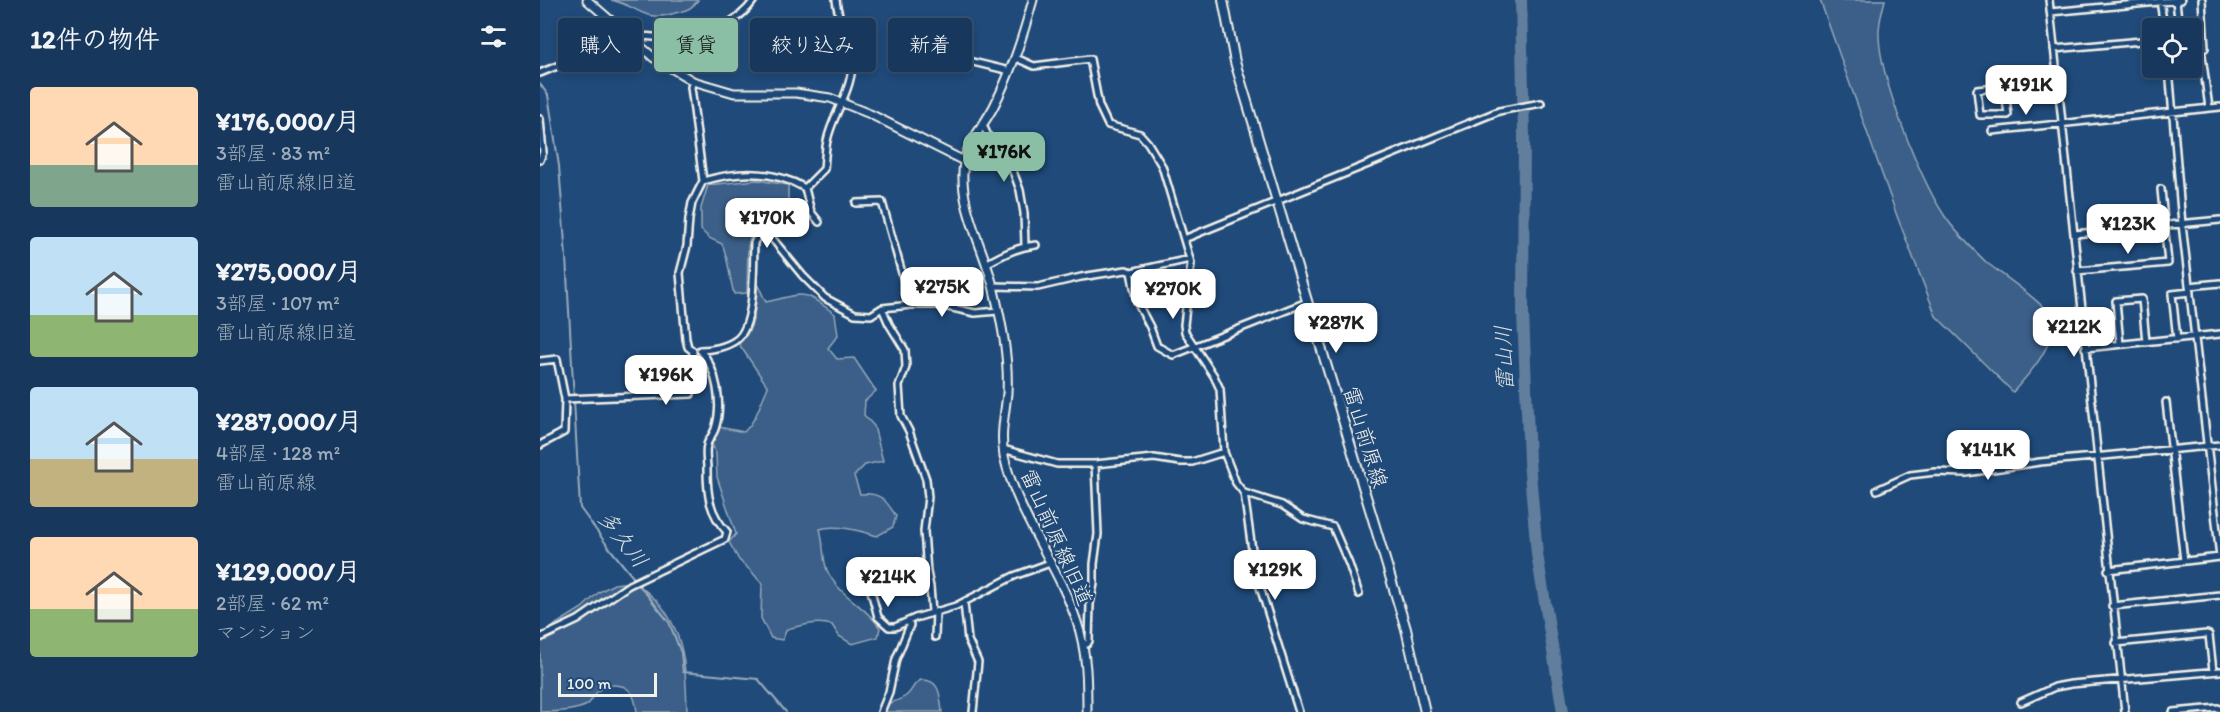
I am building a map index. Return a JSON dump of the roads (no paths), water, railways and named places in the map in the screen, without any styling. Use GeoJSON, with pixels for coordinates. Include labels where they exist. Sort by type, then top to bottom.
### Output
{"type":"FeatureCollection","features":[{"type":"Feature","properties":{"kind":"main road","name":"雷山前原線"},"geometry":{"type":"LineString","coordinates":[[1223,0],[1234,62],[1406,629],[1425,712]]}},
{"type":"Feature","properties":{"kind":"street"},"geometry":{"type":"LineString","coordinates":[[587,0],[608,18]]}},
{"type":"Feature","properties":{"kind":"street"},"geometry":{"type":"LineString","coordinates":[[642,37],[677,40],[705,33],[743,13],[754,0]]}},
{"type":"Feature","properties":{"kind":"street"},"geometry":{"type":"LineString","coordinates":[[805,188],[824,169],[827,140],[850,78],[851,56],[847,36],[837,12],[836,0]]}},
{"type":"Feature","properties":{"kind":"street","name":"雷山前原線旧道"},"geometry":{"type":"LineString","coordinates":[[1033,0],[1016,58],[964,161],[963,179],[966,198],[993,286],[1006,345],[1007,394],[1001,428],[1003,449],[1013,485],[1072,608],[1084,644],[1087,712]]}},
{"type":"Feature","properties":{"kind":"street"},"geometry":{"type":"LineString","coordinates":[[2049,0],[2108,570],[2125,712]]}},
{"type":"Feature","properties":{"kind":"street"},"geometry":{"type":"LineString","coordinates":[[2084,0],[2085,9]]}},
{"type":"Feature","properties":{"kind":"street"},"geometry":{"type":"LineString","coordinates":[[2050,12],[2181,0]]}},
{"type":"Feature","properties":{"kind":"street"},"geometry":{"type":"LineString","coordinates":[[2202,0],[2206,43],[2205,48],[2202,48]]}},
{"type":"Feature","properties":{"kind":"street"},"geometry":{"type":"LineString","coordinates":[[2160,1],[2163,18]]}},
{"type":"Feature","properties":{"kind":"street"},"geometry":{"type":"LineString","coordinates":[[2176,1],[2178,18]]}},
{"type":"Feature","properties":{"kind":"street"},"geometry":{"type":"LineString","coordinates":[[2054,49],[2142,41]]}},
{"type":"Feature","properties":{"kind":"street"},"geometry":{"type":"LineString","coordinates":[[642,47],[669,69],[693,81],[734,93],[806,94],[842,102],[964,161]]}},
{"type":"Feature","properties":{"kind":"street"},"geometry":{"type":"LineString","coordinates":[[2202,56],[2209,108]]}},
{"type":"Feature","properties":{"kind":"street"},"geometry":{"type":"LineString","coordinates":[[1016,58],[1034,66],[1090,59],[1103,118],[1108,125],[1140,134],[1162,166],[1190,259],[1190,289],[1184,325],[1185,332],[1220,389],[1224,452],[1236,483],[1244,493],[1255,571],[1299,712]]}},
{"type":"Feature","properties":{"kind":"street"},"geometry":{"type":"LineString","coordinates":[[972,62],[1010,71]]}},
{"type":"Feature","properties":{"kind":"street"},"geometry":{"type":"LineString","coordinates":[[540,73],[558,66]]}},
{"type":"Feature","properties":{"kind":"street"},"geometry":{"type":"LineString","coordinates":[[2108,570],[2220,557],[2218,516],[2182,224],[2170,78]]}},
{"type":"Feature","properties":{"kind":"street"},"geometry":{"type":"LineString","coordinates":[[693,81],[691,87],[703,181],[692,203],[687,246],[680,273],[686,339],[688,347],[693,351],[711,350],[737,340],[743,333],[750,310],[754,243],[757,237],[763,234],[771,237],[813,287],[835,305],[861,315],[871,315],[882,308],[911,305],[939,305],[975,313],[998,311]]}},
{"type":"Feature","properties":{"kind":"street"},"geometry":{"type":"LineString","coordinates":[[2004,87],[2006,98],[2008,115],[1980,115],[1977,90],[2004,87]]}},
{"type":"Feature","properties":{"kind":"street"},"geometry":{"type":"LineString","coordinates":[[2006,98],[2058,92]]}},
{"type":"Feature","properties":{"kind":"street"},"geometry":{"type":"LineString","coordinates":[[1184,240],[1508,109],[1541,103]]}},
{"type":"Feature","properties":{"kind":"street"},"geometry":{"type":"LineString","coordinates":[[1992,131],[2220,107]]}},
{"type":"Feature","properties":{"kind":"street"},"geometry":{"type":"LineString","coordinates":[[540,119],[543,152],[540,160]]}},
{"type":"Feature","properties":{"kind":"street"},"geometry":{"type":"LineString","coordinates":[[983,125],[988,136],[1005,150],[1020,190],[1024,213],[1025,246]]}},
{"type":"Feature","properties":{"kind":"street"},"geometry":{"type":"LineString","coordinates":[[703,181],[718,176],[744,173],[772,175],[793,181],[805,188],[811,212],[819,222]]}},
{"type":"Feature","properties":{"kind":"street"},"geometry":{"type":"LineString","coordinates":[[2077,271],[2168,263],[2161,189]]}},
{"type":"Feature","properties":{"kind":"street"},"geometry":{"type":"LineString","coordinates":[[856,203],[882,202],[911,305]]}},
{"type":"Feature","properties":{"kind":"street"},"geometry":{"type":"LineString","coordinates":[[2074,234],[2220,220]]}},
{"type":"Feature","properties":{"kind":"street"},"geometry":{"type":"LineString","coordinates":[[986,264],[1001,255],[1025,246],[1036,245]]}},
{"type":"Feature","properties":{"kind":"street"},"geometry":{"type":"LineString","coordinates":[[993,286],[1038,287],[1081,277],[1126,270],[1131,272],[1190,259]]}},
{"type":"Feature","properties":{"kind":"street"},"geometry":{"type":"LineString","coordinates":[[1131,272],[1137,302],[1157,346],[1173,355],[1307,302]]}},
{"type":"Feature","properties":{"kind":"street"},"geometry":{"type":"LineString","coordinates":[[2177,339],[2172,294],[2220,283]]}},
{"type":"Feature","properties":{"kind":"street"},"geometry":{"type":"LineString","coordinates":[[2120,344],[2116,301],[2142,299],[2146,342]]}},
{"type":"Feature","properties":{"kind":"street"},"geometry":{"type":"LineString","coordinates":[[882,308],[905,350],[906,367],[898,396],[901,416],[920,457],[926,479],[928,497],[924,531],[937,628],[934,638]]}},
{"type":"Feature","properties":{"kind":"street"},"geometry":{"type":"LineString","coordinates":[[2085,348],[2220,334]]}},
{"type":"Feature","properties":{"kind":"street"},"geometry":{"type":"LineString","coordinates":[[540,638],[578,620],[642,578],[719,544],[725,539],[727,532],[714,517],[707,490],[707,444],[715,430],[717,419],[717,389],[709,364],[700,350]]}},
{"type":"Feature","properties":{"kind":"street"},"geometry":{"type":"LineString","coordinates":[[566,399],[691,394],[693,351]]}},
{"type":"Feature","properties":{"kind":"street"},"geometry":{"type":"LineString","coordinates":[[540,361],[557,359],[566,399],[564,432],[540,445]]}},
{"type":"Feature","properties":{"kind":"street"},"geometry":{"type":"LineString","coordinates":[[2166,402],[2184,561]]}},
{"type":"Feature","properties":{"kind":"street"},"geometry":{"type":"LineString","coordinates":[[1877,490],[1910,475],[1935,472],[1966,473],[2040,462],[2220,445]]}},
{"type":"Feature","properties":{"kind":"street"},"geometry":{"type":"LineString","coordinates":[[1003,449],[1057,464],[1095,464],[1154,458],[1192,462],[1224,452]]}},
{"type":"Feature","properties":{"kind":"street"},"geometry":{"type":"LineString","coordinates":[[1084,644],[1089,641],[1090,604],[1098,534],[1095,464]]}},
{"type":"Feature","properties":{"kind":"street"},"geometry":{"type":"LineString","coordinates":[[1244,493],[1282,505],[1303,519],[1333,527],[1359,594]]}},
{"type":"Feature","properties":{"kind":"street"},"geometry":{"type":"LineString","coordinates":[[871,591],[878,617],[883,624],[895,627],[964,603],[1014,576],[1050,563]]}},
{"type":"Feature","properties":{"kind":"street"},"geometry":{"type":"LineString","coordinates":[[2112,606],[2220,595]]}},
{"type":"Feature","properties":{"kind":"street"},"geometry":{"type":"LineString","coordinates":[[964,603],[968,640],[978,662],[973,712]]}},
{"type":"Feature","properties":{"kind":"street"},"geometry":{"type":"LineString","coordinates":[[881,712],[910,625],[908,621]]}},
{"type":"Feature","properties":{"kind":"street"},"geometry":{"type":"LineString","coordinates":[[2021,702],[2055,687],[2071,684],[2217,671],[2207,634],[2116,643]]}},
{"type":"Feature","properties":{"kind":"street"},"geometry":{"type":"LineString","coordinates":[[2173,712],[2218,708],[2220,710]]}},
{"type":"Feature","properties":{"kind":"waterway","name":"雷山川"},"geometry":{"type":"LineString","coordinates":[[1521,0],[1524,136],[1523,313],[1529,461],[1537,554],[1563,712]]}},
{"type":"Feature","properties":{"kind":"waterway","name":"多久川"},"geometry":{"type":"LineString","coordinates":[[540,84],[548,95],[559,166],[580,508],[669,622],[681,653],[683,672],[758,679],[786,712]]}}]}
